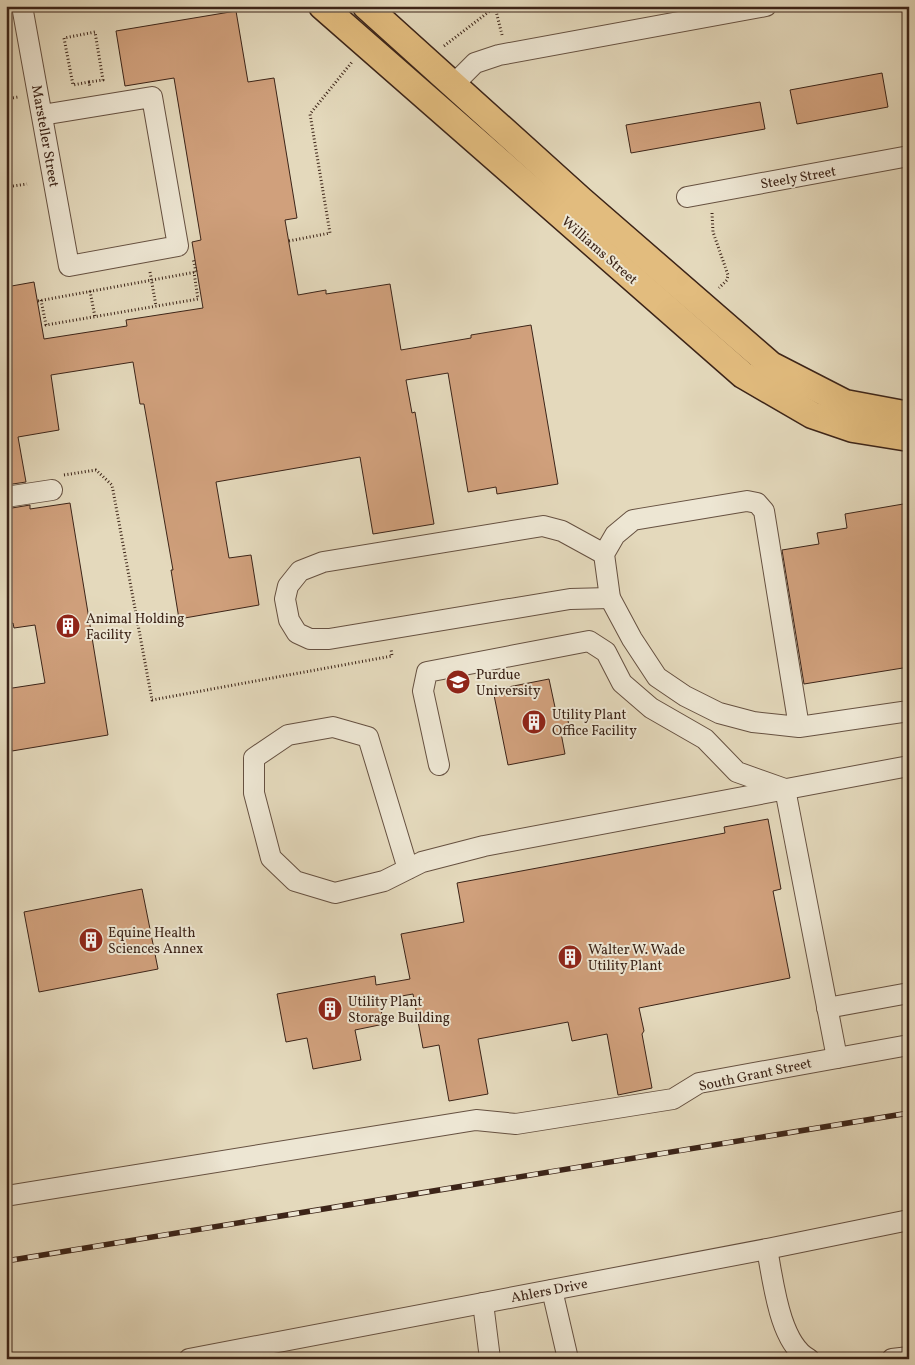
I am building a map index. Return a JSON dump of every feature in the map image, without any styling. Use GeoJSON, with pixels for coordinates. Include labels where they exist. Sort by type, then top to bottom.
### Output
{"type":"FeatureCollection","features":[{"type":"Feature","properties":{"kind":"main road","name":"Williams Street"},"geometry":{"type":"LineString","coordinates":[[322,6],[743,375],[812,415],[853,430],[909,438]]}},
{"type":"Feature","properties":{"kind":"main road","name":"Williams Street"},"geometry":{"type":"LineString","coordinates":[[366,6],[581,200],[771,365],[845,403],[909,415]]}},
{"type":"Feature","properties":{"kind":"street","name":"Marsteller Street"},"geometry":{"type":"LineString","coordinates":[[22,6],[70,266],[146,252]]}},
{"type":"Feature","properties":{"kind":"street"},"geometry":{"type":"LineString","coordinates":[[453,85],[475,63],[506,53],[766,6]]}},
{"type":"Feature","properties":{"kind":"street"},"geometry":{"type":"LineString","coordinates":[[42,115],[93,100],[152,97],[178,246],[146,252]]}},
{"type":"Feature","properties":{"kind":"street","name":"Steely Street"},"geometry":{"type":"LineString","coordinates":[[687,197],[909,156]]}},
{"type":"Feature","properties":{"kind":"street"},"geometry":{"type":"LineString","coordinates":[[6,497],[56,483]]}},
{"type":"Feature","properties":{"kind":"street"},"geometry":{"type":"LineString","coordinates":[[799,727],[764,511],[756,503],[747,501],[633,520],[615,535],[604,554],[610,598],[632,638],[657,677],[685,696],[719,713],[753,722],[799,727],[909,711]]}},
{"type":"Feature","properties":{"kind":"street"},"geometry":{"type":"LineString","coordinates":[[604,554],[562,531],[542,526],[323,562],[300,571],[288,586],[285,599],[289,620],[297,633],[310,639],[329,639],[570,599],[610,598]]}},
{"type":"Feature","properties":{"kind":"street"},"geometry":{"type":"LineString","coordinates":[[439,765],[423,691],[427,672],[589,641],[606,652],[622,683],[651,708],[705,739],[737,772],[785,789]]}},
{"type":"Feature","properties":{"kind":"street"},"geometry":{"type":"LineString","coordinates":[[705,739],[719,713]]}},
{"type":"Feature","properties":{"kind":"street"},"geometry":{"type":"LineString","coordinates":[[408,869],[368,737],[333,727],[288,736],[254,758],[254,793],[271,858],[295,882],[335,893],[384,881],[408,869],[422,862],[484,846],[909,766]]}},
{"type":"Feature","properties":{"kind":"street"},"geometry":{"type":"LineString","coordinates":[[785,789],[837,1058]]}},
{"type":"Feature","properties":{"kind":"street"},"geometry":{"type":"LineString","coordinates":[[827,1008],[909,993]]}},
{"type":"Feature","properties":{"kind":"street","name":"South Grant Street"},"geometry":{"type":"LineString","coordinates":[[6,1196],[476,1120],[516,1124],[673,1099],[699,1083],[909,1045]]}},
{"type":"Feature","properties":{"kind":"street","name":"Ahlers Drive"},"geometry":{"type":"LineString","coordinates":[[189,1359],[767,1249],[909,1220]]}},
{"type":"Feature","properties":{"kind":"street"},"geometry":{"type":"LineString","coordinates":[[767,1249],[783,1325],[794,1346],[809,1359]]}},
{"type":"Feature","properties":{"kind":"street"},"geometry":{"type":"LineString","coordinates":[[552,1290],[568,1359]]}},
{"type":"Feature","properties":{"kind":"street"},"geometry":{"type":"LineString","coordinates":[[483,1303],[490,1359]]}},
{"type":"Feature","properties":{"kind":"street"},"geometry":{"type":"LineString","coordinates":[[892,1359],[909,1356]]}},
{"type":"Feature","properties":{"kind":"path"},"geometry":{"type":"LineString","coordinates":[[443,47],[495,6],[506,53]]}},
{"type":"Feature","properties":{"kind":"path"},"geometry":{"type":"LineString","coordinates":[[95,32],[103,80],[89,82],[73,85],[64,38],[95,32]]}},
{"type":"Feature","properties":{"kind":"path"},"geometry":{"type":"LineString","coordinates":[[289,241],[330,233],[310,114],[352,62]]}},
{"type":"Feature","properties":{"kind":"path"},"geometry":{"type":"LineString","coordinates":[[89,82],[93,100]]}},
{"type":"Feature","properties":{"kind":"path"},"geometry":{"type":"LineString","coordinates":[[6,99],[19,96]]}},
{"type":"Feature","properties":{"kind":"path"},"geometry":{"type":"LineString","coordinates":[[6,187],[27,184]]}},
{"type":"Feature","properties":{"kind":"path"},"geometry":{"type":"LineString","coordinates":[[712,213],[714,232],[728,275],[727,280],[719,288]]}},
{"type":"Feature","properties":{"kind":"path"},"geometry":{"type":"LineString","coordinates":[[146,252],[156,306]]}},
{"type":"Feature","properties":{"kind":"path"},"geometry":{"type":"LineString","coordinates":[[192,252],[198,299],[46,325],[40,301],[194,272]]}},
{"type":"Feature","properties":{"kind":"path"},"geometry":{"type":"LineString","coordinates":[[712,282],[726,294]]}},
{"type":"Feature","properties":{"kind":"path"},"geometry":{"type":"LineString","coordinates":[[90,291],[95,317]]}},
{"type":"Feature","properties":{"kind":"path"},"geometry":{"type":"LineString","coordinates":[[56,483],[96,470],[112,485],[152,700],[392,656],[391,648]]}},
{"type":"Feature","properties":{"kind":"building"},"geometry":{"type":"Polygon","coordinates":[[[236,11],[248,82],[274,78],[297,218],[285,220],[298,295],[326,290],[326,294],[390,284],[401,350],[471,338],[471,335],[531,325],[558,484],[497,494],[496,487],[468,492],[448,373],[406,380],[412,413],[415,412],[434,524],[373,534],[360,457],[216,482],[229,558],[251,555],[259,605],[179,619],[171,570],[173,570],[144,404],[140,404],[133,362],[51,375],[59,430],[18,437],[26,482],[6,485],[6,287],[34,282],[44,339],[127,326],[126,320],[203,308],[192,242],[201,240],[174,78],[125,86],[116,31],[236,11]]]}},
{"type":"Feature","properties":{"kind":"building"},"geometry":{"type":"Polygon","coordinates":[[[882,73],[888,107],[797,124],[790,90],[882,73]]]}},
{"type":"Feature","properties":{"kind":"building"},"geometry":{"type":"Polygon","coordinates":[[[760,102],[765,129],[631,153],[626,125],[760,102]]]}},
{"type":"Feature","properties":{"kind":"building","name":"Animal Holding Facility"},"geometry":{"type":"Polygon","coordinates":[[[70,503],[108,735],[12,751],[6,716],[6,689],[45,683],[35,625],[14,628],[13,623],[6,625],[6,509],[30,505],[30,509],[70,503]]]}},
{"type":"Feature","properties":{"kind":"building"},"geometry":{"type":"Polygon","coordinates":[[[909,503],[909,667],[804,684],[782,550],[819,544],[817,533],[847,528],[845,514],[909,503]]]}},
{"type":"Feature","properties":{"kind":"building","name":"Utility Plant Office Facility"},"geometry":{"type":"Polygon","coordinates":[[[549,679],[556,712],[566,710],[570,731],[561,733],[565,754],[508,765],[493,690],[549,679]]]}},
{"type":"Feature","properties":{"kind":"building","name":"Walter W. Wade Utility Plant"},"geometry":{"type":"Polygon","coordinates":[[[768,819],[781,889],[773,891],[790,978],[639,1008],[652,1088],[618,1095],[607,1034],[572,1041],[568,1022],[478,1039],[488,1094],[449,1101],[439,1045],[423,1048],[413,994],[379,1000],[384,1024],[355,1030],[361,1060],[313,1069],[307,1038],[286,1042],[277,994],[375,976],[376,985],[410,979],[401,934],[464,922],[457,883],[725,833],[724,827],[768,819]]]}},
{"type":"Feature","properties":{"kind":"building","name":"Equine Health Sciences Annex"},"geometry":{"type":"Polygon","coordinates":[[[142,889],[158,969],[39,992],[24,912],[142,889]]]}},
{"type":"Feature","properties":{"kind":"railway"},"geometry":{"type":"LineString","coordinates":[[6,1261],[909,1113]]}},
{"type":"Feature","properties":{"kind":"place","name":"Animal Holding Facility"},"geometry":{"type":"Point","coordinates":[68,626]}},
{"type":"Feature","properties":{"kind":"place","name":"Purdue University"},"geometry":{"type":"Point","coordinates":[458,682]}},
{"type":"Feature","properties":{"kind":"place","name":"Utility Plant Office Facility"},"geometry":{"type":"Point","coordinates":[534,722]}},
{"type":"Feature","properties":{"kind":"place","name":"Equine Health Sciences Annex"},"geometry":{"type":"Point","coordinates":[91,940]}},
{"type":"Feature","properties":{"kind":"place","name":"Walter W. Wade Utility Plant"},"geometry":{"type":"Point","coordinates":[570,957]}},
{"type":"Feature","properties":{"kind":"place","name":"Utility Plant Storage Building"},"geometry":{"type":"Point","coordinates":[330,1009]}}]}
